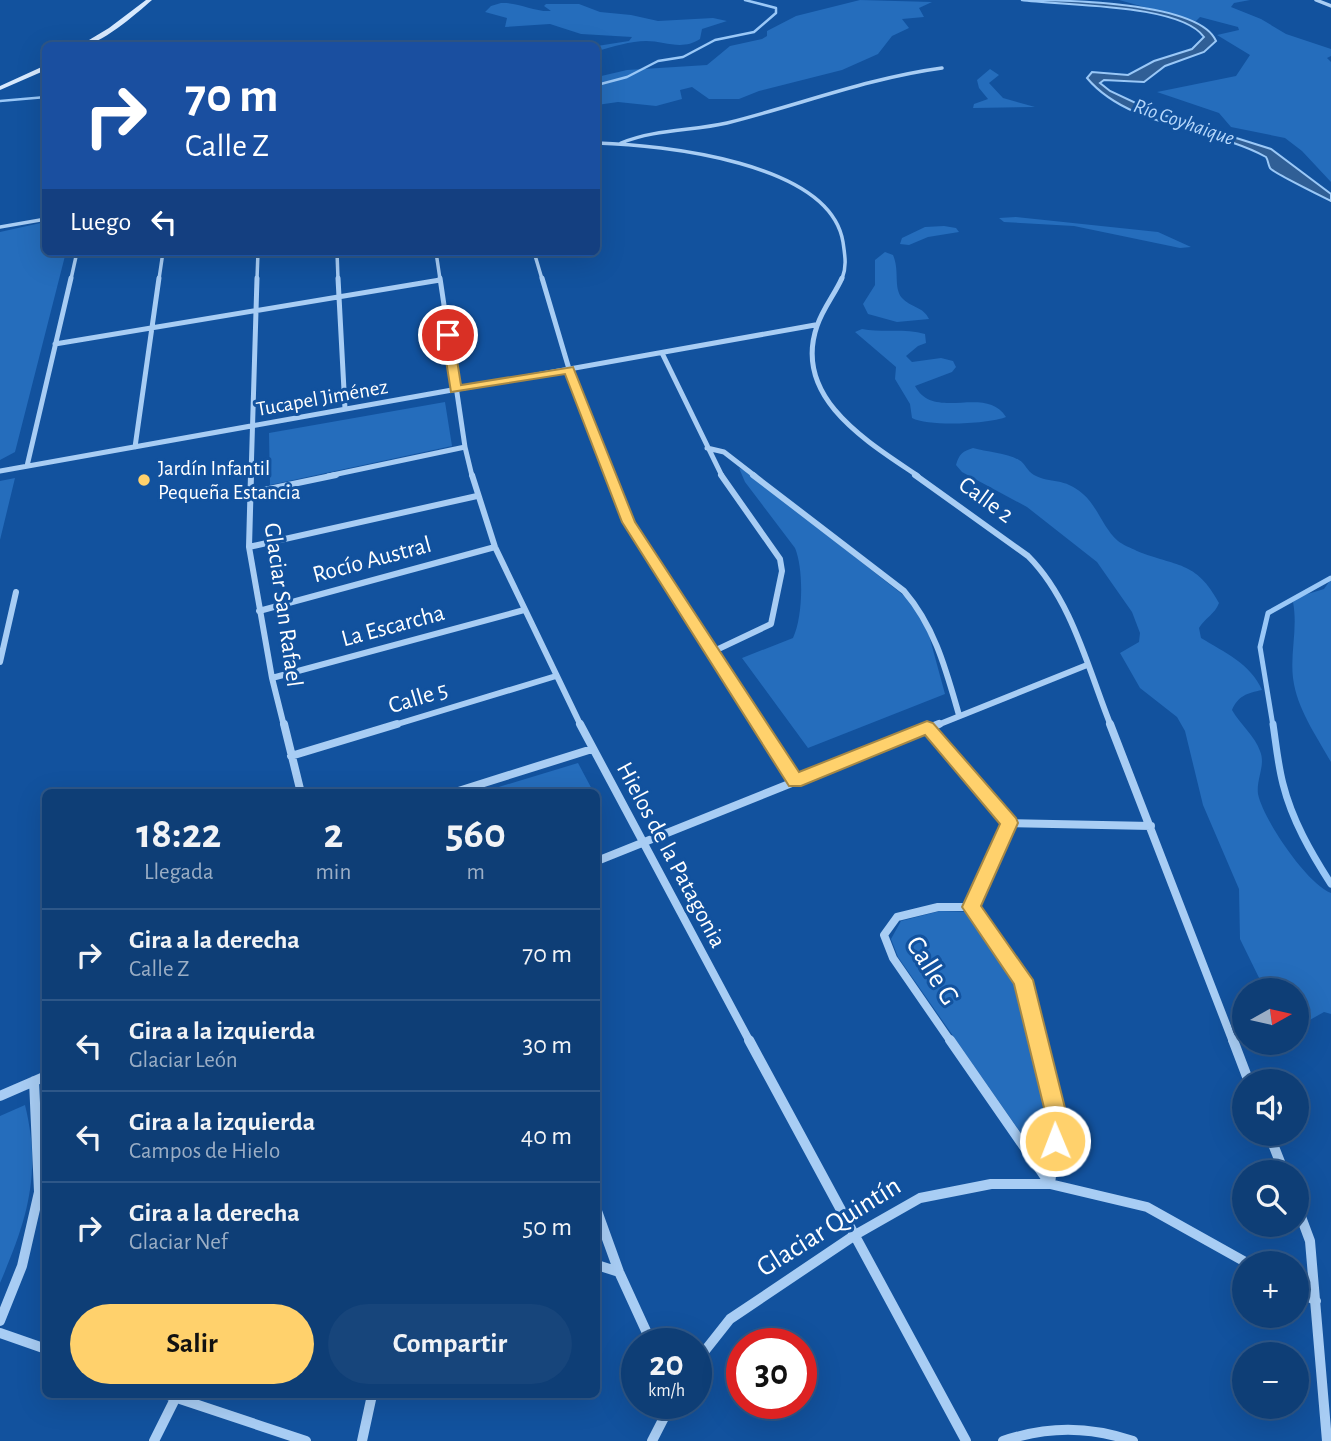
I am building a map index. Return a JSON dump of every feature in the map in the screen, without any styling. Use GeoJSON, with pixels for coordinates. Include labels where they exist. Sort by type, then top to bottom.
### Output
{"type":"FeatureCollection","features":[{"type":"Feature","properties":{"kind":"main road"},"geometry":{"type":"LineString","coordinates":[[89,42],[149,0]]}},
{"type":"Feature","properties":{"kind":"main road"},"geometry":{"type":"LineString","coordinates":[[129,26],[161,0]]}},
{"type":"Feature","properties":{"kind":"main road"},"geometry":{"type":"LineString","coordinates":[[8,75],[42,62]]}},
{"type":"Feature","properties":{"kind":"main road"},"geometry":{"type":"LineString","coordinates":[[0,88],[42,69]]}},
{"type":"Feature","properties":{"kind":"street"},"geometry":{"type":"LineString","coordinates":[[1316,0],[1331,6]]}},
{"type":"Feature","properties":{"kind":"street"},"geometry":{"type":"LineString","coordinates":[[621,143],[637,136],[723,123],[905,73],[942,68]]}},
{"type":"Feature","properties":{"kind":"street","name":"Calle 2"},"geometry":{"type":"LineString","coordinates":[[600,143],[688,150],[734,160],[789,183],[821,206],[841,233],[846,262],[840,283],[815,325],[812,364],[820,387],[836,413],[848,425],[1037,563],[1051,582],[1064,606],[1244,1069]]}},
{"type":"Feature","properties":{"kind":"street"},"geometry":{"type":"LineString","coordinates":[[0,227],[42,220]]}},
{"type":"Feature","properties":{"kind":"street"},"geometry":{"type":"LineString","coordinates":[[27,466],[77,256]]}},
{"type":"Feature","properties":{"kind":"street"},"geometry":{"type":"LineString","coordinates":[[135,447],[162,256]]}},
{"type":"Feature","properties":{"kind":"street","name":"Glaciar San Rafael"},"geometry":{"type":"LineString","coordinates":[[258,256],[249,547],[272,678],[300,789]]}},
{"type":"Feature","properties":{"kind":"street"},"geometry":{"type":"LineString","coordinates":[[337,256],[345,410]]}},
{"type":"Feature","properties":{"kind":"street","name":"Hielos de la Patagonia"},"geometry":{"type":"LineString","coordinates":[[437,256],[465,447],[477,496],[495,547],[592,749],[966,1441]]}},
{"type":"Feature","properties":{"kind":"street"},"geometry":{"type":"LineString","coordinates":[[535,256],[569,369],[628,522],[795,781]]}},
{"type":"Feature","properties":{"kind":"street"},"geometry":{"type":"LineString","coordinates":[[55,344],[440,280]]}},
{"type":"Feature","properties":{"kind":"street","name":"Tucapel Jiménez"},"geometry":{"type":"LineString","coordinates":[[0,471],[815,325]]}},
{"type":"Feature","properties":{"kind":"street"},"geometry":{"type":"LineString","coordinates":[[662,353],[707,448],[735,498],[780,559],[782,571],[771,624],[712,652]]}},
{"type":"Feature","properties":{"kind":"street"},"geometry":{"type":"LineString","coordinates":[[250,494],[465,447]]}},
{"type":"Feature","properties":{"kind":"street"},"geometry":{"type":"LineString","coordinates":[[707,448],[724,452],[904,591],[922,609],[931,626],[959,715]]}},
{"type":"Feature","properties":{"kind":"street"},"geometry":{"type":"LineString","coordinates":[[249,547],[477,496]]}},
{"type":"Feature","properties":{"kind":"street","name":"Rocío Austral"},"geometry":{"type":"LineString","coordinates":[[259,611],[495,547]]}},
{"type":"Feature","properties":{"kind":"street"},"geometry":{"type":"LineString","coordinates":[[0,662],[16,592]]}},
{"type":"Feature","properties":{"kind":"street","name":"La Escarcha"},"geometry":{"type":"LineString","coordinates":[[272,678],[524,610]]}},
{"type":"Feature","properties":{"kind":"street"},"geometry":{"type":"LineString","coordinates":[[600,859],[1087,665]]}},
{"type":"Feature","properties":{"kind":"street","name":"Calle 5"},"geometry":{"type":"LineString","coordinates":[[291,756],[556,676]]}},
{"type":"Feature","properties":{"kind":"street"},"geometry":{"type":"LineString","coordinates":[[927,727],[1010,823],[1151,826]]}},
{"type":"Feature","properties":{"kind":"street"},"geometry":{"type":"LineString","coordinates":[[465,789],[592,749]]}},
{"type":"Feature","properties":{"kind":"street"},"geometry":{"type":"LineString","coordinates":[[1010,823],[972,907],[1023,980],[1058,1120],[1050,1184]]}},
{"type":"Feature","properties":{"kind":"street","name":"Calle G"},"geometry":{"type":"LineString","coordinates":[[972,907],[938,906],[897,917],[884,935],[892,958],[1050,1184]]}},
{"type":"Feature","properties":{"kind":"street"},"geometry":{"type":"LineString","coordinates":[[0,1096],[42,1078]]}},
{"type":"Feature","properties":{"kind":"street"},"geometry":{"type":"LineString","coordinates":[[0,1321],[22,1266],[39,1192],[34,1081]]}},
{"type":"Feature","properties":{"kind":"street","name":"Glaciar Quintín"},"geometry":{"type":"LineString","coordinates":[[712,1342],[730,1319],[855,1236],[920,1198],[991,1184],[1050,1184],[1147,1207],[1232,1254]]}},
{"type":"Feature","properties":{"kind":"street"},"geometry":{"type":"LineString","coordinates":[[600,1219],[619,1272],[645,1328]]}},
{"type":"Feature","properties":{"kind":"street"},"geometry":{"type":"LineString","coordinates":[[1309,1237],[1327,1441]]}},
{"type":"Feature","properties":{"kind":"street"},"geometry":{"type":"LineString","coordinates":[[600,1266],[619,1272]]}},
{"type":"Feature","properties":{"kind":"street"},"geometry":{"type":"LineString","coordinates":[[1309,1297],[1316,1301]]}},
{"type":"Feature","properties":{"kind":"street"},"geometry":{"type":"LineString","coordinates":[[0,1332],[42,1348]]}},
{"type":"Feature","properties":{"kind":"street"},"geometry":{"type":"LineString","coordinates":[[154,1441],[173,1398]]}},
{"type":"Feature","properties":{"kind":"street"},"geometry":{"type":"LineString","coordinates":[[180,1398],[306,1441]]}},
{"type":"Feature","properties":{"kind":"street"},"geometry":{"type":"LineString","coordinates":[[362,1441],[371,1398]]}},
{"type":"Feature","properties":{"kind":"street"},"geometry":{"type":"LineString","coordinates":[[652,1441],[663,1419]]}},
{"type":"Feature","properties":{"kind":"street"},"geometry":{"type":"LineString","coordinates":[[1003,1441],[1027,1432],[1056,1427],[1085,1428],[1133,1441]]}},
{"type":"Feature","properties":{"kind":"shaded area"},"geometry":{"type":"Polygon","coordinates":[[[860,0],[932,2],[919,8],[924,17],[902,19],[909,28],[892,36],[878,54],[842,70],[759,91],[739,99],[709,99],[692,87],[680,90],[682,99],[656,106],[618,102],[600,105],[600,76],[627,70],[707,65],[730,46],[762,39],[767,36],[767,31],[796,16],[860,0]]]}},
{"type":"Feature","properties":{"kind":"shaded area"},"geometry":{"type":"Polygon","coordinates":[[[1119,0],[1250,0],[1234,3],[1231,7],[1261,19],[1286,34],[1331,49],[1331,56],[1327,58],[1331,62],[1331,182],[1302,151],[1285,138],[1231,127],[1219,113],[1157,92],[1236,76],[1250,55],[1217,35],[1239,30],[1238,27],[1200,17],[1196,21],[1119,0]]]}},
{"type":"Feature","properties":{"kind":"shaded area"},"geometry":{"type":"Polygon","coordinates":[[[501,3],[514,4],[551,11],[544,6],[546,4],[579,4],[600,12],[658,21],[713,18],[727,21],[702,29],[700,39],[693,43],[640,41],[600,50],[600,46],[629,41],[632,37],[581,34],[550,24],[505,27],[507,18],[485,12],[491,6],[501,3]]]}},
{"type":"Feature","properties":{"kind":"shaded area"},"geometry":{"type":"Polygon","coordinates":[[[990,69],[999,75],[989,83],[1003,98],[1035,107],[973,108],[974,104],[988,99],[979,88],[977,80],[990,69]]]}},
{"type":"Feature","properties":{"kind":"shaded area"},"geometry":{"type":"Polygon","coordinates":[[[1016,217],[1158,232],[1191,247],[1180,248],[1074,226],[1004,222],[999,218],[1016,217]]]}},
{"type":"Feature","properties":{"kind":"shaded area"},"geometry":{"type":"Polygon","coordinates":[[[42,223],[42,256],[65,256],[15,452],[0,460],[0,232],[42,223]]]}},
{"type":"Feature","properties":{"kind":"shaded area"},"geometry":{"type":"Polygon","coordinates":[[[925,227],[956,228],[959,232],[928,237],[909,245],[900,244],[902,238],[925,227]]]}},
{"type":"Feature","properties":{"kind":"shaded area"},"geometry":{"type":"Polygon","coordinates":[[[885,252],[893,255],[899,294],[924,312],[929,319],[897,322],[868,314],[863,304],[875,285],[875,260],[885,252]]]}},
{"type":"Feature","properties":{"kind":"shaded area"},"geometry":{"type":"Polygon","coordinates":[[[862,329],[925,334],[926,343],[906,356],[912,362],[941,358],[953,361],[956,367],[952,372],[915,386],[924,396],[947,403],[986,403],[997,408],[1006,417],[959,424],[931,423],[912,418],[910,404],[895,379],[896,367],[855,332],[862,329]]]}},
{"type":"Feature","properties":{"kind":"shaded area"},"geometry":{"type":"Polygon","coordinates":[[[445,402],[452,446],[270,485],[269,433],[445,402]]]}},
{"type":"Feature","properties":{"kind":"shaded area"},"geometry":{"type":"Polygon","coordinates":[[[973,448],[1003,454],[1021,461],[1034,475],[1070,485],[1088,499],[1118,541],[1137,551],[1184,567],[1202,579],[1210,589],[1219,603],[1199,628],[1201,638],[1244,666],[1262,690],[1244,696],[1232,710],[1255,740],[1262,756],[1258,794],[1262,805],[1287,850],[1310,877],[1331,893],[1331,1014],[1324,1012],[1309,1020],[1309,978],[1259,978],[1240,939],[1239,889],[1203,805],[1185,731],[1177,717],[1140,688],[1120,653],[1139,642],[1140,633],[1132,612],[1097,562],[1027,507],[962,472],[956,465],[964,452],[973,448]]]}},
{"type":"Feature","properties":{"kind":"shaded area"},"geometry":{"type":"Polygon","coordinates":[[[739,468],[912,602],[924,617],[945,694],[808,748],[742,658],[793,638],[799,618],[801,581],[795,548],[745,482],[739,468]]]}},
{"type":"Feature","properties":{"kind":"shaded area"},"geometry":{"type":"Polygon","coordinates":[[[15,478],[0,540],[0,481],[15,478]]]}},
{"type":"Feature","properties":{"kind":"shaded area"},"geometry":{"type":"Polygon","coordinates":[[[1331,579],[1331,762],[1303,711],[1295,689],[1292,668],[1295,621],[1293,602],[1301,596],[1324,589],[1331,579]]]}},
{"type":"Feature","properties":{"kind":"shaded area"},"geometry":{"type":"Polygon","coordinates":[[[578,763],[592,789],[492,789],[578,763]]]}},
{"type":"Feature","properties":{"kind":"shaded area"},"geometry":{"type":"Polygon","coordinates":[[[940,911],[969,912],[1016,983],[1050,1119],[1046,1169],[898,957],[891,939],[901,921],[940,911]]]}},
{"type":"Feature","properties":{"kind":"shaded area"},"geometry":{"type":"Polygon","coordinates":[[[25,1105],[30,1130],[32,1175],[18,1238],[0,1283],[0,1116],[25,1105]]]}},
{"type":"Feature","properties":{"kind":"water","name":"Río Coyhaique"},"geometry":{"type":"Polygon","coordinates":[[[1021,0],[1095,2],[1157,10],[1184,18],[1204,28],[1216,41],[1204,52],[1165,66],[1144,82],[1104,80],[1100,83],[1110,91],[1157,113],[1271,149],[1331,194],[1331,201],[1270,168],[1266,157],[1245,147],[1148,117],[1125,107],[1105,95],[1087,78],[1092,72],[1128,75],[1154,61],[1192,49],[1204,37],[1191,26],[1146,12],[1021,0]]]}},
{"type":"Feature","properties":{"kind":"waterway"},"geometry":{"type":"LineString","coordinates":[[600,84],[627,77],[658,61],[683,57],[715,40],[754,32],[776,13],[776,8],[745,0]]}},
{"type":"Feature","properties":{"kind":"waterway"},"geometry":{"type":"LineString","coordinates":[[0,101],[42,97]]}},
{"type":"Feature","properties":{"kind":"waterway"},"geometry":{"type":"LineString","coordinates":[[1273,726],[1260,647],[1268,613],[1331,578]]}},
{"type":"Feature","properties":{"kind":"waterway"},"geometry":{"type":"LineString","coordinates":[[1273,724],[1281,777],[1291,810],[1309,848],[1331,884]]}},
{"type":"Feature","properties":{"kind":"place","name":"Jardín Infantil Pequeña Estancia"},"geometry":{"type":"Point","coordinates":[144,480]}},
{"type":"Feature","properties":{"kind":"route"},"geometry":{"type":"LineString","coordinates":[[448,335],[456,390],[569,369],[628,522],[795,781],[927,727],[1010,823],[972,907],[1023,980],[1058,1120],[1055,1141]]}}]}
